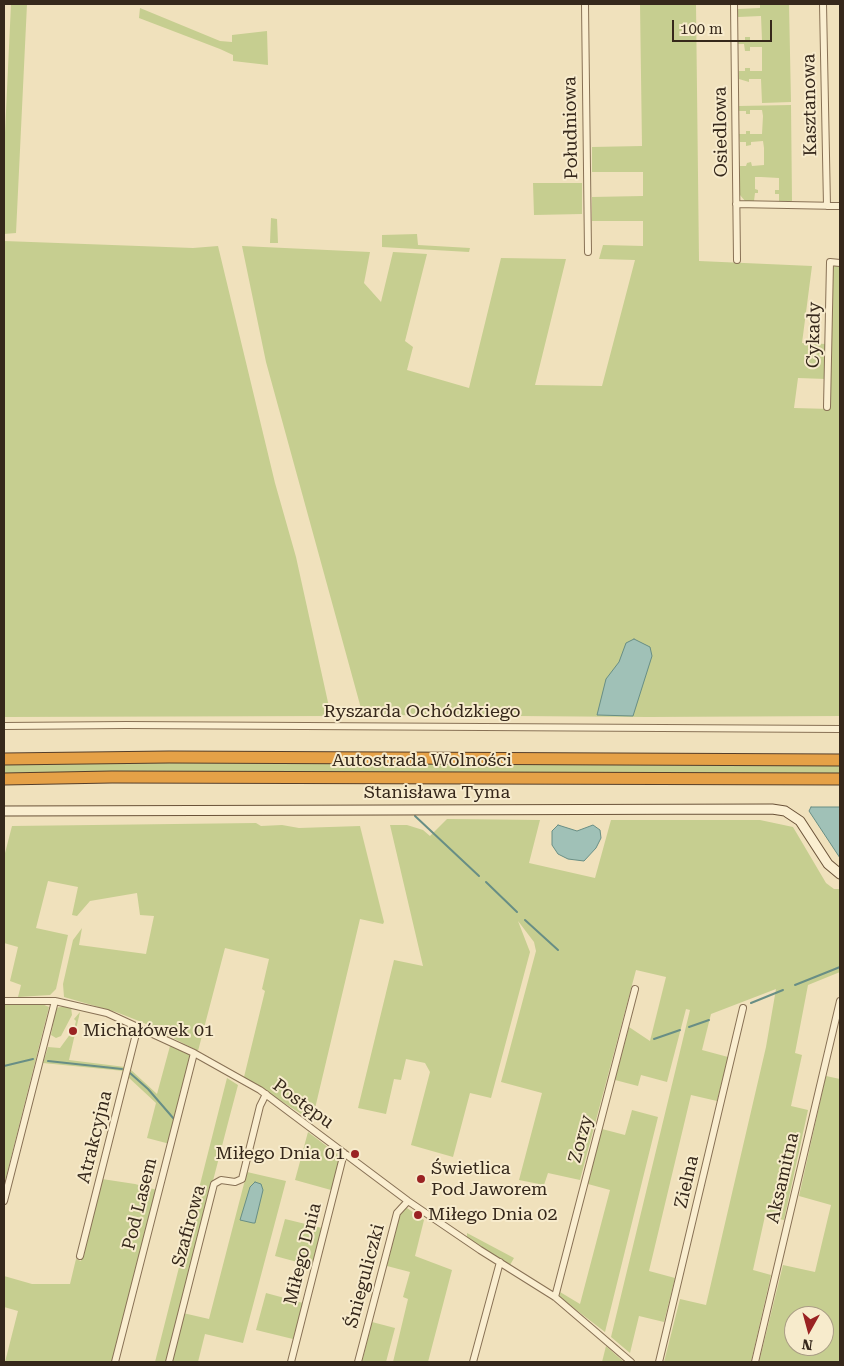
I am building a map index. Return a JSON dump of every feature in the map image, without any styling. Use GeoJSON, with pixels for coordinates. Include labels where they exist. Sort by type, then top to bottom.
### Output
{"type":"FeatureCollection","features":[{"type":"Feature","properties":{"kind":"highway","name":"Autostrada Wolności"},"geometry":{"type":"LineString","coordinates":[[4,759],[189,757],[840,760]]}},
{"type":"Feature","properties":{"kind":"highway","name":"Autostrada Wolności"},"geometry":{"type":"LineString","coordinates":[[4,779],[112,777],[840,779]]}},
{"type":"Feature","properties":{"kind":"street","name":"Południowa"},"geometry":{"type":"LineString","coordinates":[[585,4],[588,252]]}},
{"type":"Feature","properties":{"kind":"street","name":"Osiedlowa"},"geometry":{"type":"LineString","coordinates":[[734,4],[737,260]]}},
{"type":"Feature","properties":{"kind":"street","name":"Kasztanowa"},"geometry":{"type":"LineString","coordinates":[[823,4],[827,206]]}},
{"type":"Feature","properties":{"kind":"street"},"geometry":{"type":"LineString","coordinates":[[736,204],[840,206]]}},
{"type":"Feature","properties":{"kind":"street","name":"Cykady"},"geometry":{"type":"LineString","coordinates":[[827,407],[830,262],[840,263]]}},
{"type":"Feature","properties":{"kind":"street","name":"Ryszarda Ochódzkiego"},"geometry":{"type":"LineString","coordinates":[[4,726],[840,729]]}},
{"type":"Feature","properties":{"kind":"street","name":"Stanisława Tyma"},"geometry":{"type":"LineString","coordinates":[[4,811],[772,808],[785,810],[800,821],[828,864],[840,874]]}},
{"type":"Feature","properties":{"kind":"street","name":"Zorzy"},"geometry":{"type":"LineString","coordinates":[[555,1297],[635,989]]}},
{"type":"Feature","properties":{"kind":"street"},"geometry":{"type":"LineString","coordinates":[[4,1201],[55,1000]]}},
{"type":"Feature","properties":{"kind":"street","name":"Postępu"},"geometry":{"type":"LineString","coordinates":[[4,1001],[55,1000],[107,1012],[194,1053],[266,1094],[408,1200],[555,1297],[631,1362]]}},
{"type":"Feature","properties":{"kind":"street","name":"Aksamitna"},"geometry":{"type":"LineString","coordinates":[[755,1362],[840,1001]]}},
{"type":"Feature","properties":{"kind":"street","name":"Zielna"},"geometry":{"type":"LineString","coordinates":[[659,1362],[743,1008]]}},
{"type":"Feature","properties":{"kind":"street","name":"Atrakcyjna"},"geometry":{"type":"LineString","coordinates":[[80,1256],[138,1026]]}},
{"type":"Feature","properties":{"kind":"street","name":"Pod Lasem"},"geometry":{"type":"LineString","coordinates":[[115,1362],[194,1053]]}},
{"type":"Feature","properties":{"kind":"street","name":"Szafirowa"},"geometry":{"type":"LineString","coordinates":[[169,1362],[214,1184],[221,1180],[235,1182],[242,1178],[260,1106],[266,1094]]}},
{"type":"Feature","properties":{"kind":"street","name":"Miłego Dnia"},"geometry":{"type":"LineString","coordinates":[[291,1362],[344,1152]]}},
{"type":"Feature","properties":{"kind":"street","name":"Śnieguliczki"},"geometry":{"type":"LineString","coordinates":[[358,1362],[397,1214],[408,1200]]}},
{"type":"Feature","properties":{"kind":"street"},"geometry":{"type":"LineString","coordinates":[[473,1362],[500,1262]]}},
{"type":"Feature","properties":{"kind":"green space"},"geometry":{"type":"Polygon","coordinates":[[[11,4],[27,4],[16,233],[4,234],[4,154],[11,4]]]}},
{"type":"Feature","properties":{"kind":"green space"},"geometry":{"type":"Polygon","coordinates":[[[640,4],[696,4],[699,261],[812,266],[802,343],[826,344],[826,379],[798,378],[794,408],[830,409],[832,266],[840,266],[840,716],[385,715],[362,712],[266,362],[242,246],[370,252],[364,283],[381,302],[393,252],[427,254],[405,341],[413,347],[407,370],[469,388],[501,258],[566,259],[535,385],[602,386],[635,260],[599,259],[603,245],[643,246],[643,221],[592,221],[592,197],[643,196],[643,172],[592,172],[592,147],[642,146],[640,4]]]}},
{"type":"Feature","properties":{"kind":"green space"},"geometry":{"type":"Polygon","coordinates":[[[760,4],[789,4],[791,102],[762,103],[761,79],[749,79],[749,82],[739,79],[739,71],[745,71],[745,68],[750,68],[750,71],[762,71],[762,47],[750,47],[750,51],[745,51],[744,44],[738,44],[738,40],[745,40],[745,37],[750,37],[750,40],[762,40],[761,16],[738,17],[738,9],[760,8],[760,4]]]}},
{"type":"Feature","properties":{"kind":"green space"},"geometry":{"type":"Polygon","coordinates":[[[140,8],[220,41],[232,42],[232,35],[267,31],[268,65],[233,61],[233,55],[220,49],[139,18],[140,8]]]}},
{"type":"Feature","properties":{"kind":"green space"},"geometry":{"type":"Polygon","coordinates":[[[791,105],[792,201],[779,201],[779,194],[775,194],[775,190],[779,190],[779,178],[755,177],[755,189],[758,190],[758,193],[755,193],[754,201],[745,201],[740,195],[740,166],[746,166],[747,163],[751,162],[752,166],[764,165],[764,148],[763,141],[751,142],[751,145],[746,146],[746,142],[740,142],[739,134],[746,134],[746,131],[750,131],[750,134],[762,134],[763,116],[762,110],[750,110],[750,114],[746,114],[746,111],[739,111],[739,106],[791,105]]]}},
{"type":"Feature","properties":{"kind":"green space"},"geometry":{"type":"Polygon","coordinates":[[[533,183],[582,183],[582,214],[534,215],[533,183]]]}},
{"type":"Feature","properties":{"kind":"green space"},"geometry":{"type":"Polygon","coordinates":[[[271,218],[277,219],[278,243],[270,243],[271,218]]]}},
{"type":"Feature","properties":{"kind":"green space"},"geometry":{"type":"Polygon","coordinates":[[[417,234],[418,245],[470,248],[469,252],[382,247],[382,235],[417,234]]]}},
{"type":"Feature","properties":{"kind":"green space"},"geometry":{"type":"Polygon","coordinates":[[[4,241],[193,248],[218,246],[275,483],[296,557],[331,716],[4,717],[4,241]]]}},
{"type":"Feature","properties":{"kind":"green space"},"geometry":{"type":"Polygon","coordinates":[[[146,762],[759,764],[840,766],[840,773],[4,775],[4,764],[146,762]]]}},
{"type":"Feature","properties":{"kind":"green space"},"geometry":{"type":"Polygon","coordinates":[[[447,819],[540,820],[529,863],[595,878],[611,820],[760,820],[793,827],[826,883],[834,889],[840,889],[840,972],[808,985],[795,1053],[802,1055],[791,1106],[808,1110],[784,1220],[765,1216],[753,1270],[771,1275],[751,1362],[664,1362],[680,1299],[706,1305],[766,1047],[776,989],[711,1014],[702,1050],[728,1057],[717,1101],[691,1095],[649,1271],[675,1278],[664,1322],[639,1316],[630,1353],[611,1337],[690,1010],[686,1009],[667,1082],[641,1075],[638,1086],[615,1080],[629,1027],[650,1041],[666,977],[636,970],[580,1180],[548,1173],[544,1185],[519,1180],[542,1093],[501,1082],[536,951],[534,942],[518,921],[530,952],[491,1098],[470,1093],[453,1157],[411,1145],[430,1072],[425,1063],[406,1059],[401,1080],[394,1079],[386,1114],[358,1108],[394,960],[423,966],[390,825],[407,825],[423,830],[430,836],[447,819]]]}},
{"type":"Feature","properties":{"kind":"green space"},"geometry":{"type":"Polygon","coordinates":[[[256,823],[261,826],[282,825],[299,828],[360,826],[384,922],[383,924],[360,919],[312,1121],[244,1077],[265,991],[262,989],[269,959],[225,948],[198,1051],[144,1023],[116,1012],[64,997],[63,984],[73,940],[82,928],[79,945],[146,954],[154,916],[140,915],[137,893],[90,901],[77,916],[72,915],[78,887],[48,881],[36,928],[68,935],[56,989],[50,995],[18,997],[21,985],[10,981],[18,947],[4,943],[4,857],[12,826],[256,823]]]}},
{"type":"Feature","properties":{"kind":"green space"},"geometry":{"type":"Polygon","coordinates":[[[42,1004],[49,1007],[4,1185],[4,1005],[42,1004]]]}},
{"type":"Feature","properties":{"kind":"green space"},"geometry":{"type":"Polygon","coordinates":[[[71,1007],[72,1015],[61,1036],[56,1038],[51,1035],[56,1008],[71,1007]]]}},
{"type":"Feature","properties":{"kind":"green space"},"geometry":{"type":"Polygon","coordinates":[[[80,1012],[69,1060],[125,1067],[124,1071],[43,1063],[48,1047],[60,1048],[71,1033],[73,1033],[76,1021],[74,1019],[80,1012]]]}},
{"type":"Feature","properties":{"kind":"green space"},"geometry":{"type":"Polygon","coordinates":[[[170,1046],[192,1056],[170,1144],[147,1138],[156,1103],[128,1077],[130,1069],[157,1094],[170,1046]]]}},
{"type":"Feature","properties":{"kind":"green space"},"geometry":{"type":"Polygon","coordinates":[[[826,1076],[840,1079],[840,1362],[759,1362],[783,1265],[815,1272],[831,1205],[799,1196],[826,1076]]]}},
{"type":"Feature","properties":{"kind":"green space"},"geometry":{"type":"Polygon","coordinates":[[[227,1078],[238,1085],[166,1362],[155,1362],[227,1078]]]}},
{"type":"Feature","properties":{"kind":"green space"},"geometry":{"type":"Polygon","coordinates":[[[632,1110],[658,1117],[605,1332],[558,1296],[560,1292],[580,1304],[610,1190],[588,1184],[602,1129],[625,1135],[632,1110]]]}},
{"type":"Feature","properties":{"kind":"green space"},"geometry":{"type":"Polygon","coordinates":[[[308,1132],[341,1157],[331,1190],[295,1180],[308,1132]]]}},
{"type":"Feature","properties":{"kind":"green space"},"geometry":{"type":"Polygon","coordinates":[[[247,1172],[286,1181],[243,1343],[205,1334],[198,1362],[171,1362],[183,1313],[209,1319],[247,1172]]]}},
{"type":"Feature","properties":{"kind":"green space"},"geometry":{"type":"Polygon","coordinates":[[[102,1179],[135,1184],[157,1190],[113,1362],[5,1362],[18,1311],[4,1307],[4,1276],[32,1284],[70,1284],[76,1259],[81,1261],[102,1179]]]}},
{"type":"Feature","properties":{"kind":"green space"},"geometry":{"type":"Polygon","coordinates":[[[407,1208],[424,1220],[415,1256],[452,1270],[428,1362],[393,1362],[408,1299],[403,1297],[410,1272],[387,1266],[401,1210],[407,1208]]]}},
{"type":"Feature","properties":{"kind":"green space"},"geometry":{"type":"Polygon","coordinates":[[[285,1219],[322,1228],[312,1266],[275,1256],[285,1219]]]}},
{"type":"Feature","properties":{"kind":"green space"},"geometry":{"type":"Polygon","coordinates":[[[467,1233],[514,1258],[510,1265],[467,1238],[467,1233]]]}},
{"type":"Feature","properties":{"kind":"green space"},"geometry":{"type":"Polygon","coordinates":[[[266,1293],[303,1303],[293,1339],[256,1330],[266,1293]]]}},
{"type":"Feature","properties":{"kind":"green space"},"geometry":{"type":"Polygon","coordinates":[[[372,1322],[395,1328],[386,1362],[362,1362],[372,1322]]]}},
{"type":"Feature","properties":{"kind":"green space"},"geometry":{"type":"Polygon","coordinates":[[[606,1346],[624,1362],[602,1362],[606,1346]]]}},
{"type":"Feature","properties":{"kind":"water"},"geometry":{"type":"Polygon","coordinates":[[[634,639],[650,647],[652,656],[633,716],[597,715],[606,679],[619,662],[626,643],[634,639]]]}},
{"type":"Feature","properties":{"kind":"water"},"geometry":{"type":"Polygon","coordinates":[[[811,807],[840,807],[840,858],[809,811],[811,807]]]}},
{"type":"Feature","properties":{"kind":"water"},"geometry":{"type":"Polygon","coordinates":[[[558,825],[577,831],[593,825],[600,830],[601,838],[596,848],[584,861],[568,859],[558,854],[552,845],[552,831],[558,825]]]}},
{"type":"Feature","properties":{"kind":"water"},"geometry":{"type":"Polygon","coordinates":[[[255,1182],[261,1184],[263,1190],[255,1223],[253,1223],[240,1220],[250,1187],[255,1182]]]}},
{"type":"Feature","properties":{"kind":"waterway"},"geometry":{"type":"LineString","coordinates":[[415,816],[479,876]]}},
{"type":"Feature","properties":{"kind":"waterway"},"geometry":{"type":"LineString","coordinates":[[486,882],[517,912]]}},
{"type":"Feature","properties":{"kind":"waterway"},"geometry":{"type":"LineString","coordinates":[[525,920],[558,950]]}},
{"type":"Feature","properties":{"kind":"waterway"},"geometry":{"type":"LineString","coordinates":[[795,985],[840,967]]}},
{"type":"Feature","properties":{"kind":"waterway"},"geometry":{"type":"LineString","coordinates":[[751,1003],[783,990]]}},
{"type":"Feature","properties":{"kind":"waterway"},"geometry":{"type":"LineString","coordinates":[[689,1027],[709,1020]]}},
{"type":"Feature","properties":{"kind":"waterway"},"geometry":{"type":"LineString","coordinates":[[654,1039],[680,1030]]}},
{"type":"Feature","properties":{"kind":"waterway"},"geometry":{"type":"LineString","coordinates":[[4,1066],[33,1059]]}},
{"type":"Feature","properties":{"kind":"waterway"},"geometry":{"type":"LineString","coordinates":[[48,1061],[122,1069]]}},
{"type":"Feature","properties":{"kind":"waterway"},"geometry":{"type":"LineString","coordinates":[[130,1073],[148,1089],[174,1119]]}},
{"type":"Feature","properties":{"kind":"place","name":"Michałówek 01"},"geometry":{"type":"Point","coordinates":[73,1031]}},
{"type":"Feature","properties":{"kind":"place","name":"Miłego Dnia 01"},"geometry":{"type":"Point","coordinates":[355,1154]}},
{"type":"Feature","properties":{"kind":"place","name":"Świetlica Pod Jaworem"},"geometry":{"type":"Point","coordinates":[421,1179]}},
{"type":"Feature","properties":{"kind":"place","name":"Miłego Dnia 02"},"geometry":{"type":"Point","coordinates":[418,1215]}}]}
